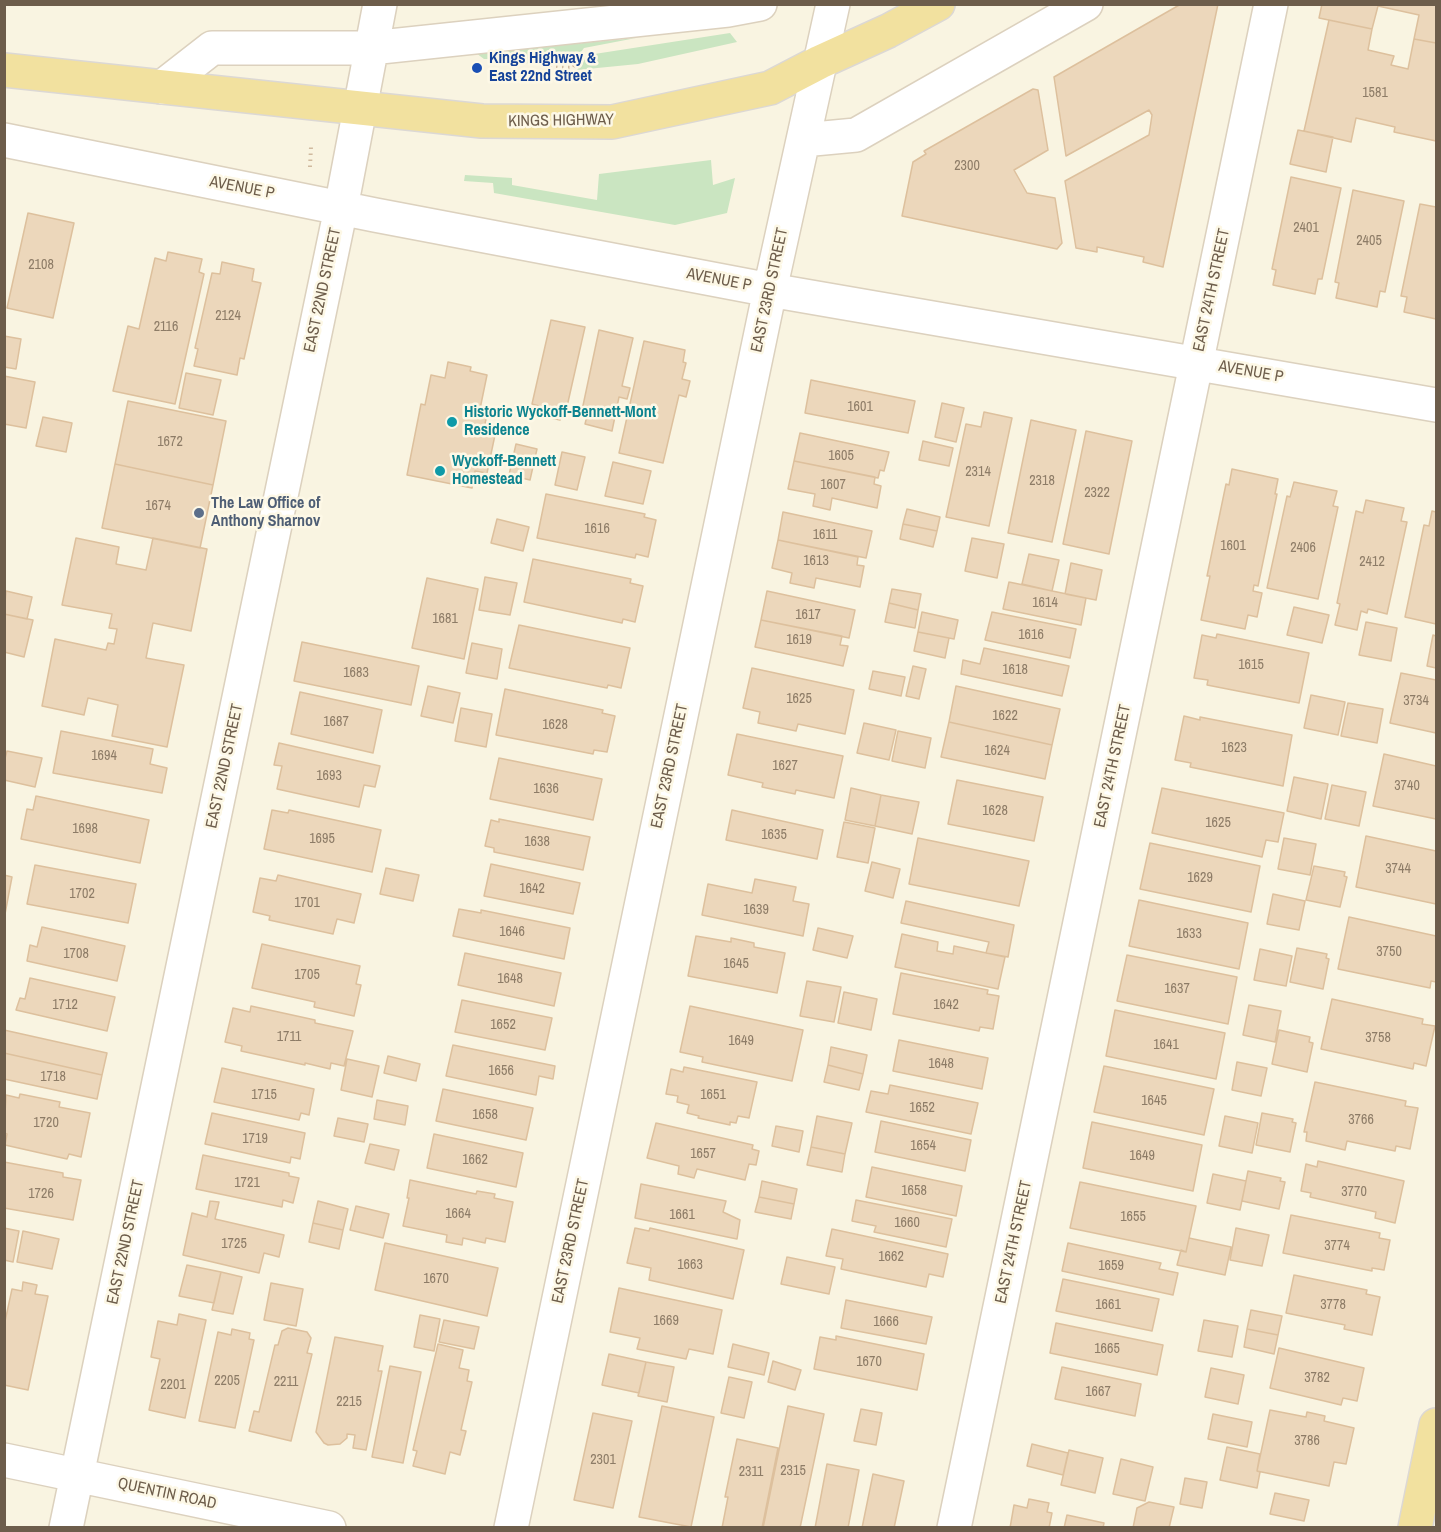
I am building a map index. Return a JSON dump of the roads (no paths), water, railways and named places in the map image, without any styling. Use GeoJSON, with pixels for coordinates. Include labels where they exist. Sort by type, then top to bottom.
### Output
{"type":"FeatureCollection","features":[{"type":"Feature","properties":{"kind":"main road","name":"KINGS HIGHWAY"},"geometry":{"type":"LineString","coordinates":[[4,70],[482,122],[612,122],[770,88],[938,4]]}},
{"type":"Feature","properties":{"kind":"main road"},"geometry":{"type":"LineString","coordinates":[[1415,1527],[1437,1425]]}},
{"type":"Feature","properties":{"kind":"street","name":"EAST 22ND STREET"},"geometry":{"type":"LineString","coordinates":[[66,1527],[340,208],[380,4]]}},
{"type":"Feature","properties":{"kind":"street"},"geometry":{"type":"LineString","coordinates":[[162,87],[213,48],[371,48],[728,10],[760,4]]}},
{"type":"Feature","properties":{"kind":"street","name":"EAST 23RD STREET"},"geometry":{"type":"LineString","coordinates":[[511,1527],[770,290],[833,4]]}},
{"type":"Feature","properties":{"kind":"street"},"geometry":{"type":"LineString","coordinates":[[803,140],[856,135],[1086,4]]}},
{"type":"Feature","properties":{"kind":"street","name":"EAST 24TH STREET"},"geometry":{"type":"LineString","coordinates":[[954,1527],[1271,4]]}},
{"type":"Feature","properties":{"kind":"street","name":"AVENUE P"},"geometry":{"type":"LineString","coordinates":[[4,140],[340,208],[770,290],[1437,405]]}},
{"type":"Feature","properties":{"kind":"street","name":"QUENTIN ROAD"},"geometry":{"type":"LineString","coordinates":[[4,1460],[329,1527]]}},
{"type":"Feature","properties":{"kind":"place","name":"Kings Highway & East 22nd Street"},"geometry":{"type":"Point","coordinates":[477,68]}},
{"type":"Feature","properties":{"kind":"place","name":"Historic Wyckoff-Bennett-Mont Residence"},"geometry":{"type":"Point","coordinates":[452,422]}},
{"type":"Feature","properties":{"kind":"place","name":"Wyckoff-Bennett Homestead"},"geometry":{"type":"Point","coordinates":[440,471]}},
{"type":"Feature","properties":{"kind":"place","name":"The Law Office of Anthony Sharnov"},"geometry":{"type":"Point","coordinates":[199,513]}}]}
